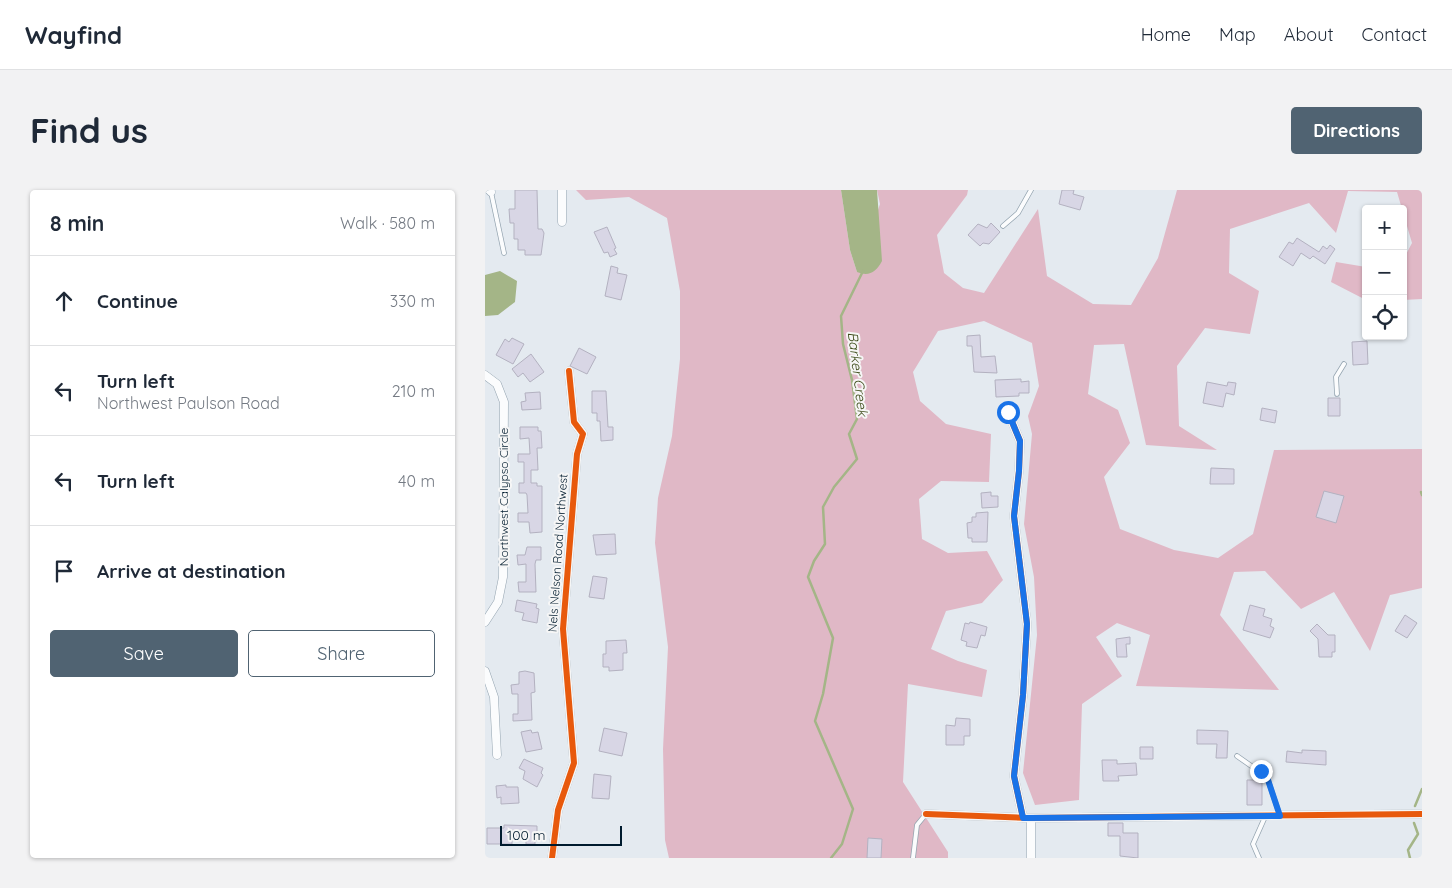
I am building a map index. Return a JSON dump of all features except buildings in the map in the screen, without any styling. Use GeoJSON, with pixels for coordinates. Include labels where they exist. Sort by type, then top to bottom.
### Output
{"type":"FeatureCollection","features":[{"type":"Feature","properties":{"kind":"street"},"geometry":{"type":"LineString","coordinates":[[562,190],[562,222]]}},
{"type":"Feature","properties":{"kind":"street","name":"Nels Nelson Road Northwest"},"geometry":{"type":"LineString","coordinates":[[552,858],[558,810],[574,763],[563,629],[577,454],[583,434],[574,422],[569,371]]}},
{"type":"Feature","properties":{"kind":"street","name":"Northwest Calypso Circle"},"geometry":{"type":"LineString","coordinates":[[485,375],[497,384],[504,402],[503,578],[498,602],[485,622]]}},
{"type":"Feature","properties":{"kind":"street"},"geometry":{"type":"LineString","coordinates":[[1008,412],[1020,441],[1014,516],[1027,624],[1023,695],[1014,776],[1023,818]]}},
{"type":"Feature","properties":{"kind":"street"},"geometry":{"type":"LineString","coordinates":[[485,671],[494,697],[497,756]]}},
{"type":"Feature","properties":{"kind":"street"},"geometry":{"type":"LineString","coordinates":[[926,814],[1023,818],[1422,814]]}},
{"type":"Feature","properties":{"kind":"street"},"geometry":{"type":"LineString","coordinates":[[1031,818],[1031,858]]}},
{"type":"Feature","properties":{"kind":"lane"},"geometry":{"type":"LineString","coordinates":[[1003,226],[1018,213],[1031,190]]}},
{"type":"Feature","properties":{"kind":"lane"},"geometry":{"type":"LineString","coordinates":[[490,191],[504,253]]}},
{"type":"Feature","properties":{"kind":"lane"},"geometry":{"type":"LineString","coordinates":[[1337,394],[1336,377],[1344,364]]}},
{"type":"Feature","properties":{"kind":"lane"},"geometry":{"type":"LineString","coordinates":[[1237,756],[1267,777],[1280,816]]}},
{"type":"Feature","properties":{"kind":"lane"},"geometry":{"type":"LineString","coordinates":[[913,858],[917,825],[926,814]]}},
{"type":"Feature","properties":{"kind":"lane"},"geometry":{"type":"LineString","coordinates":[[1259,858],[1253,844],[1265,816]]}},
{"type":"Feature","properties":{"kind":"shaded area"},"geometry":{"type":"Polygon","coordinates":[[[576,190],[841,190],[850,250],[857,272],[880,204],[877,190],[968,190],[967,195],[937,235],[944,273],[963,288],[984,293],[1038,209],[1047,276],[1093,304],[1131,305],[1158,258],[1177,190],[1422,190],[1422,299],[1407,300],[1407,252],[1412,243],[1407,226],[1407,205],[1401,205],[1397,192],[1348,191],[1336,233],[1309,203],[1230,229],[1229,273],[1259,291],[1250,334],[1205,328],[1177,366],[1179,426],[1217,450],[1146,445],[1124,344],[1094,345],[1088,394],[1118,410],[1130,443],[1104,477],[1120,529],[1174,550],[1218,558],[1253,534],[1274,450],[1422,449],[1422,588],[1390,595],[1370,651],[1334,592],[1301,609],[1265,571],[1234,572],[1220,615],[1279,690],[1136,686],[1150,635],[1117,623],[1096,637],[1122,676],[1082,704],[1079,800],[1035,805],[1023,773],[1037,635],[1034,577],[1024,524],[1032,434],[1028,416],[1039,386],[1032,343],[984,321],[938,331],[913,372],[920,401],[946,424],[991,434],[989,482],[941,481],[919,499],[922,539],[948,553],[987,551],[1003,580],[982,603],[946,611],[931,649],[958,661],[987,670],[982,697],[908,684],[903,782],[948,852],[948,858],[669,858],[665,840],[663,749],[668,647],[655,543],[658,498],[672,436],[680,359],[680,291],[667,218],[629,197],[586,200],[576,190]]]}},
{"type":"Feature","properties":{"kind":"shaded area"},"geometry":{"type":"Polygon","coordinates":[[[841,190],[877,190],[882,261],[875,271],[869,274],[857,272],[850,250],[841,190]]]}},
{"type":"Feature","properties":{"kind":"shaded area"},"geometry":{"type":"Polygon","coordinates":[[[1336,262],[1362,266],[1362,298],[1331,282],[1336,262]]]}},
{"type":"Feature","properties":{"kind":"shaded area"},"geometry":{"type":"Polygon","coordinates":[[[500,271],[517,281],[515,302],[498,315],[485,316],[485,275],[500,271]]]}},
{"type":"Feature","properties":{"kind":"waterway","name":"Barker Creek"},"geometry":{"type":"LineString","coordinates":[[831,858],[842,844],[853,809],[815,721],[823,694],[833,638],[808,577],[814,561],[825,544],[823,507],[834,487],[857,459],[849,434],[857,419],[852,380],[843,344],[841,316],[863,271]]}},
{"type":"Feature","properties":{"kind":"waterway"},"geometry":{"type":"LineString","coordinates":[[1415,806],[1422,789]]}},
{"type":"Feature","properties":{"kind":"waterway"},"geometry":{"type":"LineString","coordinates":[[1410,858],[1408,850],[1418,834],[1414,823]]}},
{"type":"Feature","properties":{"kind":"cycle path"},"geometry":{"type":"LineString","coordinates":[[552,858],[558,810],[574,763],[563,629],[577,454],[583,434],[574,422],[569,371]]}},
{"type":"Feature","properties":{"kind":"cycle path"},"geometry":{"type":"LineString","coordinates":[[1008,412],[1020,441],[1014,516],[1027,624],[1023,695],[1014,776],[1023,818]]}},
{"type":"Feature","properties":{"kind":"cycle path"},"geometry":{"type":"LineString","coordinates":[[926,814],[1031,818],[1422,814]]}},
{"type":"Feature","properties":{"kind":"route"},"geometry":{"type":"LineString","coordinates":[[1008,412],[1009,419],[1020,441],[1014,526],[1027,624],[1023,695],[1014,776],[1023,818],[1159,815],[1280,816],[1267,777],[1261,771]]}}]}
